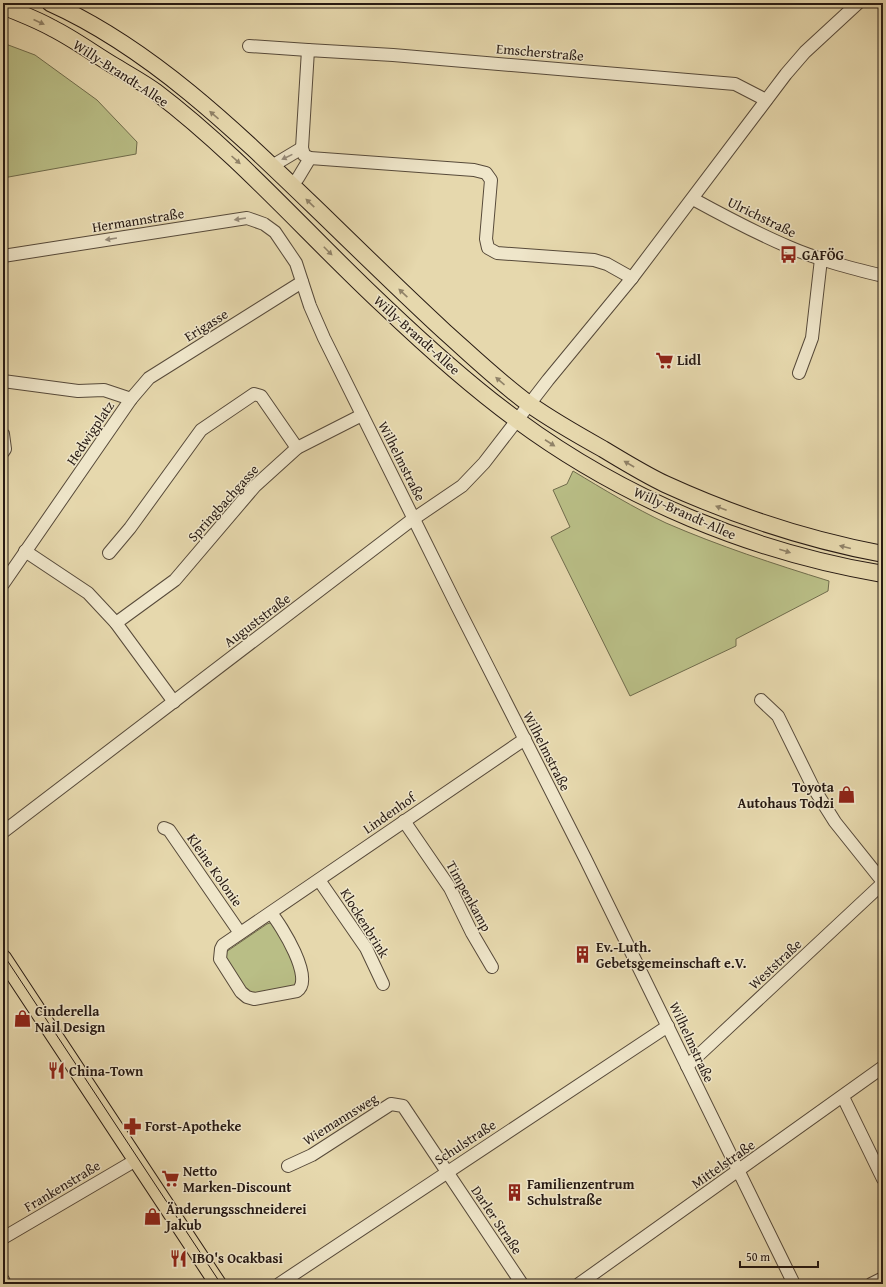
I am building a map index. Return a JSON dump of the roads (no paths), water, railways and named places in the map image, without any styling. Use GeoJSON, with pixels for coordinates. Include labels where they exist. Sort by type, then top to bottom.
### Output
{"type":"FeatureCollection","features":[{"type":"Feature","properties":{"kind":"main road","name":"Willy-Brandt-Allee"},"geometry":{"type":"LineString","coordinates":[[50,3],[119,41],[178,83],[272,166],[391,281],[502,383],[562,426],[663,483],[711,504],[778,528],[848,548],[883,554]]}},
{"type":"Feature","properties":{"kind":"main road","name":"Willy-Brandt-Allee"},"geometry":{"type":"LineString","coordinates":[[3,6],[52,28],[155,92],[238,162],[382,304],[443,360],[518,421],[550,443],[621,485],[692,520],[748,540],[797,555],[847,568],[883,574]]}},
{"type":"Feature","properties":{"kind":"main road"},"geometry":{"type":"LineString","coordinates":[[3,958],[218,1284]]}},
{"type":"Feature","properties":{"kind":"street"},"geometry":{"type":"LineString","coordinates":[[518,421],[548,380],[632,278],[766,100],[805,52],[858,3]]}},
{"type":"Feature","properties":{"kind":"street","name":"Emscherstraße"},"geometry":{"type":"LineString","coordinates":[[248,46],[393,55],[735,84],[766,100]]}},
{"type":"Feature","properties":{"kind":"street"},"geometry":{"type":"LineString","coordinates":[[308,50],[302,148],[304,155],[310,158],[486,172],[491,180],[486,239],[488,248],[497,253],[594,260],[607,264],[632,278]]}},
{"type":"Feature","properties":{"kind":"street"},"geometry":{"type":"LineString","coordinates":[[272,166],[302,148]]}},
{"type":"Feature","properties":{"kind":"street"},"geometry":{"type":"LineString","coordinates":[[291,185],[298,178],[310,158]]}},
{"type":"Feature","properties":{"kind":"street","name":"Ulrichstraße"},"geometry":{"type":"LineString","coordinates":[[692,199],[789,247],[821,259],[883,276]]}},
{"type":"Feature","properties":{"kind":"street","name":"Hermannstraße"},"geometry":{"type":"LineString","coordinates":[[3,256],[247,218],[264,224],[275,232]]}},
{"type":"Feature","properties":{"kind":"street","name":"Wilhelmstraße"},"geometry":{"type":"LineString","coordinates":[[275,232],[296,263],[324,338],[668,1026],[794,1284]]}},
{"type":"Feature","properties":{"kind":"street"},"geometry":{"type":"LineString","coordinates":[[799,373],[812,338],[821,259]]}},
{"type":"Feature","properties":{"kind":"street","name":"Erigasse"},"geometry":{"type":"LineString","coordinates":[[131,399],[149,378],[302,282]]}},
{"type":"Feature","properties":{"kind":"street","name":"Hedwigplatz"},"geometry":{"type":"LineString","coordinates":[[3,381],[78,391],[104,390],[131,399],[25,550],[3,584]]}},
{"type":"Feature","properties":{"kind":"street"},"geometry":{"type":"LineString","coordinates":[[109,553],[130,528],[201,430],[254,394],[261,396],[297,448]]}},
{"type":"Feature","properties":{"kind":"street","name":"Springbachgasse"},"geometry":{"type":"LineString","coordinates":[[116,623],[175,580],[255,486],[297,448],[362,415]]}},
{"type":"Feature","properties":{"kind":"street","name":"Auguststraße"},"geometry":{"type":"LineString","coordinates":[[3,832],[415,518],[462,486],[484,463],[518,421]]}},
{"type":"Feature","properties":{"kind":"street"},"geometry":{"type":"LineString","coordinates":[[3,434],[5,449],[3,452]]}},
{"type":"Feature","properties":{"kind":"street"},"geometry":{"type":"LineString","coordinates":[[25,550],[88,593],[116,623],[174,702]]}},
{"type":"Feature","properties":{"kind":"street","name":"Weststraße"},"geometry":{"type":"LineString","coordinates":[[687,1066],[883,883],[835,822],[813,788],[778,716],[761,700]]}},
{"type":"Feature","properties":{"kind":"street","name":"Lindenhof"},"geometry":{"type":"LineString","coordinates":[[271,912],[290,943],[302,972],[304,983],[302,988],[297,991],[254,999],[247,997],[241,992],[220,959],[220,949],[223,945],[271,912],[319,880],[404,821],[525,739]]}},
{"type":"Feature","properties":{"kind":"street","name":"Timpenkamp"},"geometry":{"type":"LineString","coordinates":[[404,821],[450,888],[472,933],[492,967]]}},
{"type":"Feature","properties":{"kind":"street","name":"Kleine Kolonie"},"geometry":{"type":"LineString","coordinates":[[164,828],[169,830],[240,933]]}},
{"type":"Feature","properties":{"kind":"street","name":"Klockenbrink"},"geometry":{"type":"LineString","coordinates":[[319,880],[366,948],[383,984]]}},
{"type":"Feature","properties":{"kind":"street","name":"Schulstraße"},"geometry":{"type":"LineString","coordinates":[[279,1284],[668,1026]]}},
{"type":"Feature","properties":{"kind":"street","name":"Mittelstraße"},"geometry":{"type":"LineString","coordinates":[[579,1284],[883,1067]]}},
{"type":"Feature","properties":{"kind":"street"},"geometry":{"type":"LineString","coordinates":[[843,1097],[883,1179]]}},
{"type":"Feature","properties":{"kind":"street","name":"Wiemannsweg"},"geometry":{"type":"LineString","coordinates":[[288,1166],[312,1155],[391,1104],[402,1106],[447,1172]]}},
{"type":"Feature","properties":{"kind":"street","name":"Frankenstraße"},"geometry":{"type":"LineString","coordinates":[[3,1238],[136,1160]]}},
{"type":"Feature","properties":{"kind":"street","name":"Darler Straße"},"geometry":{"type":"LineString","coordinates":[[447,1172],[522,1284]]}},
{"type":"Feature","properties":{"kind":"street"},"geometry":{"type":"LineString","coordinates":[[871,1284],[883,1278]]}},
{"type":"Feature","properties":{"kind":"street"},"geometry":{"type":"LineString","coordinates":[[3,1280],[5,1284]]}},
{"type":"Feature","properties":{"kind":"tram line"},"geometry":{"type":"LineString","coordinates":[[3,954],[221,1284]]}},
{"type":"Feature","properties":{"kind":"place","name":"GAFÖG"},"geometry":{"type":"Point","coordinates":[789,255]}},
{"type":"Feature","properties":{"kind":"place","name":"Lidl"},"geometry":{"type":"Point","coordinates":[664,360]}},
{"type":"Feature","properties":{"kind":"place","name":"Toyota Autohaus Todzi"},"geometry":{"type":"Point","coordinates":[847,795]}},
{"type":"Feature","properties":{"kind":"place","name":"Ev.-Luth. Gebetsgemeinschaft e.V."},"geometry":{"type":"Point","coordinates":[583,955]}},
{"type":"Feature","properties":{"kind":"place","name":"Cinderella Nail Design"},"geometry":{"type":"Point","coordinates":[22,1019]}},
{"type":"Feature","properties":{"kind":"place","name":"China-Town"},"geometry":{"type":"Point","coordinates":[56,1071]}},
{"type":"Feature","properties":{"kind":"place","name":"Forst-Apotheke"},"geometry":{"type":"Point","coordinates":[132,1126]}},
{"type":"Feature","properties":{"kind":"place","name":"Netto Marken-Discount"},"geometry":{"type":"Point","coordinates":[170,1179]}},
{"type":"Feature","properties":{"kind":"place","name":"Familienzentrum Schulstraße"},"geometry":{"type":"Point","coordinates":[514,1192]}},
{"type":"Feature","properties":{"kind":"place","name":"Änderungsschneiderei Jakub"},"geometry":{"type":"Point","coordinates":[153,1217]}},
{"type":"Feature","properties":{"kind":"place","name":"IBO's Ocakbasi"},"geometry":{"type":"Point","coordinates":[179,1258]}}]}
